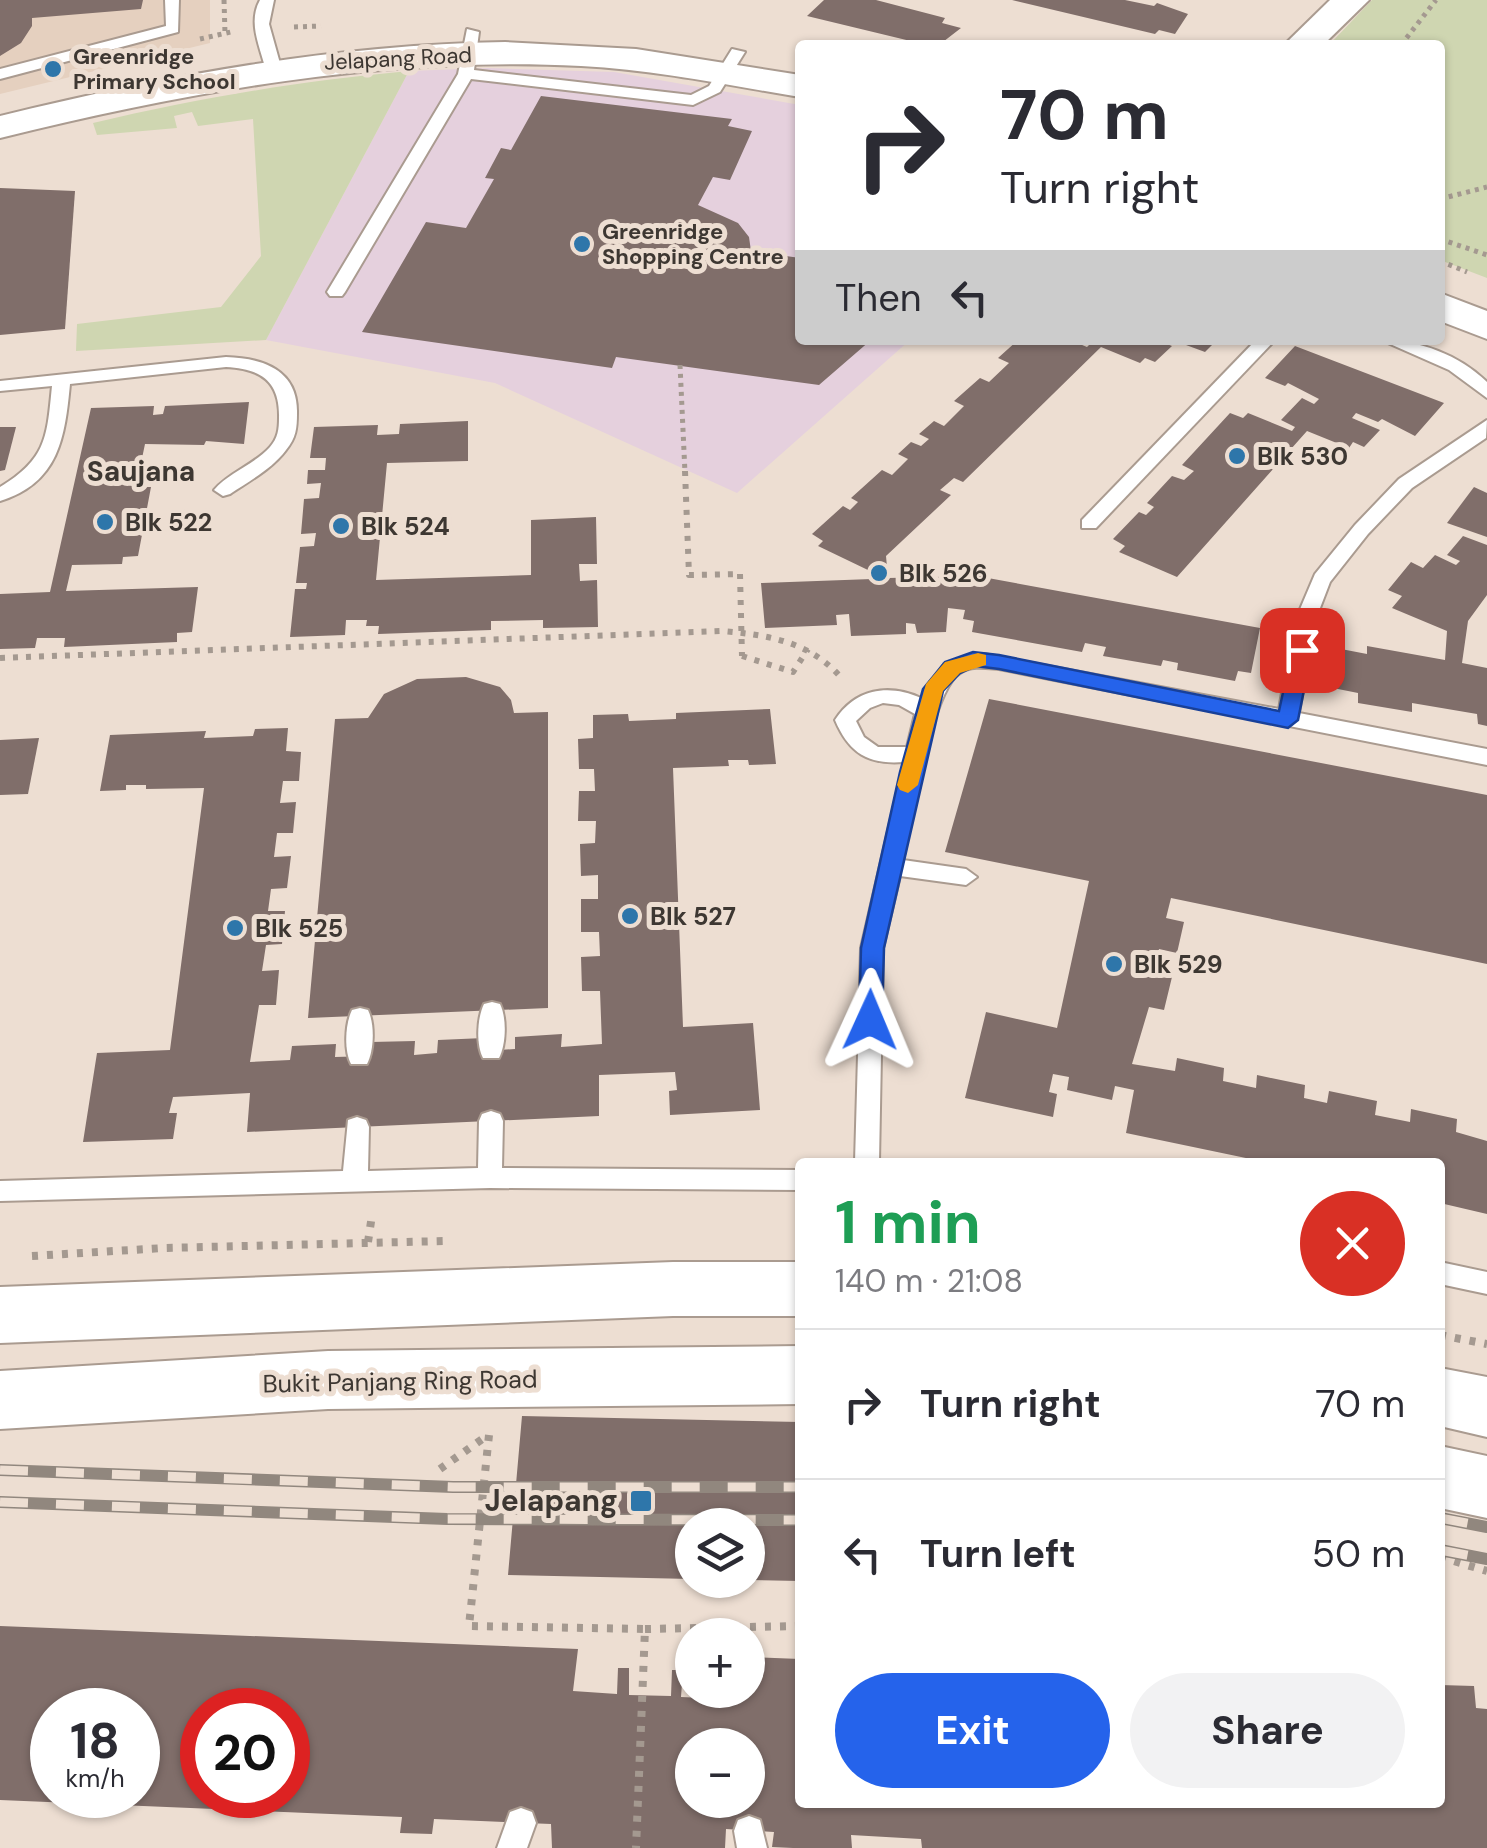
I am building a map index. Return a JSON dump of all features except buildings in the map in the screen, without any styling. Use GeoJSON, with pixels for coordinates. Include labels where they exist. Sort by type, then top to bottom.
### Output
{"type":"FeatureCollection","features":[{"type":"Feature","properties":{"kind":"street"},"geometry":{"type":"LineString","coordinates":[[1307,40],[1351,0]]}},
{"type":"Feature","properties":{"kind":"street","name":"Jelapang Road"},"geometry":{"type":"LineString","coordinates":[[0,105],[168,63],[225,53],[469,53],[795,63]]}},
{"type":"Feature","properties":{"kind":"street","name":"Jelapang Road"},"geometry":{"type":"LineString","coordinates":[[0,126],[270,56]]}},
{"type":"Feature","properties":{"kind":"street","name":"Jelapang Road"},"geometry":{"type":"LineString","coordinates":[[730,62],[795,84]]}},
{"type":"Feature","properties":{"kind":"street"},"geometry":{"type":"LineString","coordinates":[[1445,277],[1487,294]]}},
{"type":"Feature","properties":{"kind":"street"},"geometry":{"type":"LineString","coordinates":[[1445,308],[1487,326]]}},
{"type":"Feature","properties":{"kind":"street"},"geometry":{"type":"LineString","coordinates":[[0,1315],[673,1289],[795,1289]]}},
{"type":"Feature","properties":{"kind":"street","name":"Bukit Panjang Ring Road"},"geometry":{"type":"LineString","coordinates":[[0,1400],[328,1380],[795,1375]]}},
{"type":"Feature","properties":{"kind":"street"},"geometry":{"type":"LineString","coordinates":[[1445,1398],[1487,1407]]}},
{"type":"Feature","properties":{"kind":"street"},"geometry":{"type":"LineString","coordinates":[[1445,1478],[1487,1486]]}},
{"type":"Feature","properties":{"kind":"lane"},"geometry":{"type":"LineString","coordinates":[[0,74],[173,29],[172,0]]}},
{"type":"Feature","properties":{"kind":"lane"},"geometry":{"type":"LineString","coordinates":[[267,0],[260,11],[270,56]]}},
{"type":"Feature","properties":{"kind":"lane"},"geometry":{"type":"LineString","coordinates":[[336,292],[469,53]]}},
{"type":"Feature","properties":{"kind":"lane"},"geometry":{"type":"LineString","coordinates":[[1089,524],[1261,345]]}},
{"type":"Feature","properties":{"kind":"lane"},"geometry":{"type":"LineString","coordinates":[[1404,345],[1450,362],[1474,376],[1487,394]]}},
{"type":"Feature","properties":{"kind":"lane"},"geometry":{"type":"LineString","coordinates":[[0,386],[237,362],[260,366],[278,377],[290,401],[284,441],[223,490]]}},
{"type":"Feature","properties":{"kind":"lane"},"geometry":{"type":"LineString","coordinates":[[0,496],[29,479],[50,456],[61,380]]}},
{"type":"Feature","properties":{"kind":"lane"},"geometry":{"type":"LineString","coordinates":[[1288,720],[1311,602],[1323,578],[1403,486],[1419,472],[1474,441],[1487,426]]}},
{"type":"Feature","properties":{"kind":"lane"},"geometry":{"type":"LineString","coordinates":[[866,1158],[872,948],[926,711],[933,689],[943,675],[973,659],[1487,756]]}},
{"type":"Feature","properties":{"kind":"lane"},"geometry":{"type":"LineString","coordinates":[[916,753],[887,756],[867,752],[853,740],[844,720],[858,703],[874,696],[893,695],[914,701],[926,711]]}},
{"type":"Feature","properties":{"kind":"lane"},"geometry":{"type":"LineString","coordinates":[[890,866],[966,877]]}},
{"type":"Feature","properties":{"kind":"lane"},"geometry":{"type":"LineString","coordinates":[[490,1051],[492,1011]]}},
{"type":"Feature","properties":{"kind":"lane"},"geometry":{"type":"LineString","coordinates":[[359,1057],[360,1016]]}},
{"type":"Feature","properties":{"kind":"lane"},"geometry":{"type":"LineString","coordinates":[[490,1178],[491,1122]]}},
{"type":"Feature","properties":{"kind":"lane"},"geometry":{"type":"LineString","coordinates":[[355,1181],[357,1127]]}},
{"type":"Feature","properties":{"kind":"lane"},"geometry":{"type":"LineString","coordinates":[[0,1191],[490,1178],[795,1180]]}},
{"type":"Feature","properties":{"kind":"lane"},"geometry":{"type":"LineString","coordinates":[[1445,1274],[1487,1283]]}},
{"type":"Feature","properties":{"kind":"path"},"geometry":{"type":"LineString","coordinates":[[224,0],[225,53]]}},
{"type":"Feature","properties":{"kind":"path"},"geometry":{"type":"LineString","coordinates":[[1405,40],[1436,0]]}},
{"type":"Feature","properties":{"kind":"path"},"geometry":{"type":"LineString","coordinates":[[1445,198],[1487,187]]}},
{"type":"Feature","properties":{"kind":"path"},"geometry":{"type":"LineString","coordinates":[[1445,241],[1487,256]]}},
{"type":"Feature","properties":{"kind":"path"},"geometry":{"type":"LineString","coordinates":[[680,366],[690,575],[740,574],[742,656],[792,672],[808,649]]}},
{"type":"Feature","properties":{"kind":"path"},"geometry":{"type":"LineString","coordinates":[[0,658],[722,631],[758,634],[808,649],[832,662],[858,703]]}},
{"type":"Feature","properties":{"kind":"path"},"geometry":{"type":"LineString","coordinates":[[368,1243],[371,1220]]}},
{"type":"Feature","properties":{"kind":"path"},"geometry":{"type":"LineString","coordinates":[[1445,1336],[1487,1344]]}},
{"type":"Feature","properties":{"kind":"path"},"geometry":{"type":"LineString","coordinates":[[488,1434],[468,1626],[795,1626]]}},
{"type":"Feature","properties":{"kind":"path"},"geometry":{"type":"LineString","coordinates":[[1445,1558],[1487,1571]]}},
{"type":"Feature","properties":{"kind":"path"},"geometry":{"type":"LineString","coordinates":[[636,1848],[645,1629]]}},
{"type":"Feature","properties":{"kind":"shaded area","name":"Greenridge Primary School"},"geometry":{"type":"Polygon","coordinates":[[[0,0],[210,0],[210,43],[0,94],[0,0]]]}},
{"type":"Feature","properties":{"kind":"shaded area"},"geometry":{"type":"Polygon","coordinates":[[[488,68],[614,72],[795,104],[795,345],[904,345],[737,493],[495,383],[266,340],[409,71],[488,68]]]}},
{"type":"Feature","properties":{"kind":"green space"},"geometry":{"type":"Polygon","coordinates":[[[1372,0],[1487,0],[1487,278],[1445,262],[1445,40],[1334,40],[1372,0]]]}},
{"type":"Feature","properties":{"kind":"green space"},"geometry":{"type":"Polygon","coordinates":[[[409,71],[266,340],[76,351],[77,324],[221,307],[261,256],[253,119],[198,126],[192,112],[174,116],[177,128],[97,135],[93,123],[250,91],[409,71]]]}},
{"type":"Feature","properties":{"kind":"railway"},"geometry":{"type":"LineString","coordinates":[[0,1470],[453,1487],[795,1487]]}},
{"type":"Feature","properties":{"kind":"railway"},"geometry":{"type":"LineString","coordinates":[[0,1502],[447,1519],[795,1520]]}},
{"type":"Feature","properties":{"kind":"railway"},"geometry":{"type":"LineString","coordinates":[[1445,1519],[1487,1527]]}},
{"type":"Feature","properties":{"kind":"railway"},"geometry":{"type":"LineString","coordinates":[[1445,1551],[1487,1559]]}},
{"type":"Feature","properties":{"kind":"slow traffic"},"geometry":{"type":"LineString","coordinates":[[908,785],[933,689],[952,668],[963,661],[978,660]]}},
{"type":"Feature","properties":{"kind":"place","name":"Greenridge Primary School"},"geometry":{"type":"Point","coordinates":[53,69]}},
{"type":"Feature","properties":{"kind":"place","name":"Greenridge Shopping Centre"},"geometry":{"type":"Point","coordinates":[582,244]}},
{"type":"Feature","properties":{"kind":"place","name":"Blk 530"},"geometry":{"type":"Point","coordinates":[1237,456]}},
{"type":"Feature","properties":{"kind":"place","name":"Blk 522"},"geometry":{"type":"Point","coordinates":[105,522]}},
{"type":"Feature","properties":{"kind":"place","name":"Blk 524"},"geometry":{"type":"Point","coordinates":[341,526]}},
{"type":"Feature","properties":{"kind":"place","name":"Blk 526"},"geometry":{"type":"Point","coordinates":[879,573]}},
{"type":"Feature","properties":{"kind":"place","name":"Blk 527"},"geometry":{"type":"Point","coordinates":[630,916]}},
{"type":"Feature","properties":{"kind":"place","name":"Blk 525"},"geometry":{"type":"Point","coordinates":[235,928]}},
{"type":"Feature","properties":{"kind":"place","name":"Blk 529"},"geometry":{"type":"Point","coordinates":[1114,964]}},
{"type":"Feature","properties":{"kind":"place","name":"Jelapang"},"geometry":{"type":"Point","coordinates":[641,1501]}},
{"type":"Feature","properties":{"kind":"district","name":"Saujana"},"geometry":{"type":"Point","coordinates":[141,471]}},
{"type":"Feature","properties":{"kind":"route"},"geometry":{"type":"LineString","coordinates":[[870,1020],[872,948],[910,772],[933,689],[952,668],[973,659],[999,662],[1288,720],[1302,650]]}}]}
